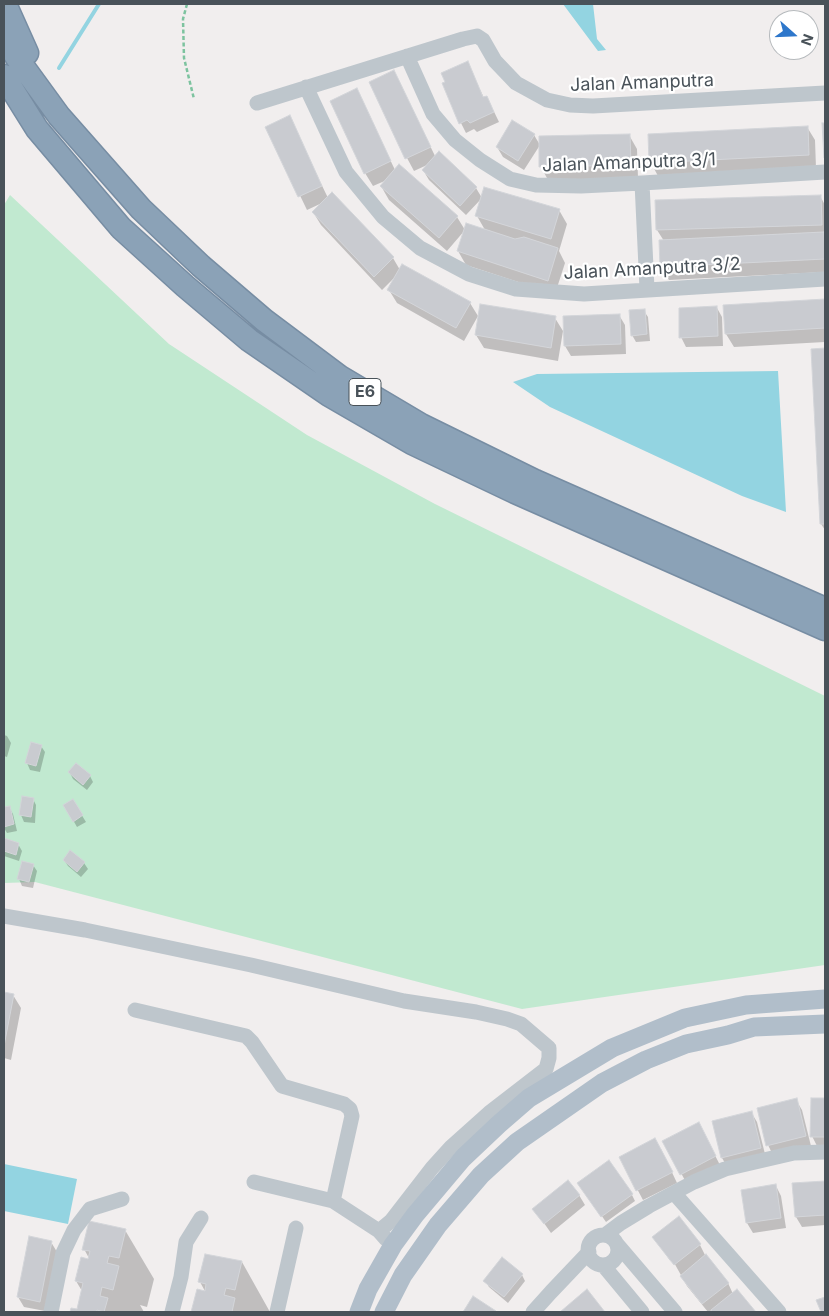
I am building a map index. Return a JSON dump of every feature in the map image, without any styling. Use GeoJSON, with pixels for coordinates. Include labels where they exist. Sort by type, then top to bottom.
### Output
{"type":"FeatureCollection","features":[{"type":"Feature","properties":{"kind":"highway"},"geometry":{"type":"LineString","coordinates":[[5,4],[21,43],[59,116]]}},
{"type":"Feature","properties":{"kind":"highway","name":"E6"},"geometry":{"type":"LineString","coordinates":[[4,37],[59,116],[141,209],[201,266],[264,320],[340,377],[421,425],[535,481],[825,609]]}},
{"type":"Feature","properties":{"kind":"highway","name":"E6"},"geometry":{"type":"LineString","coordinates":[[4,76],[37,129],[121,228],[184,286],[250,340],[329,395],[412,443],[515,492],[825,629]]}},
{"type":"Feature","properties":{"kind":"highway"},"geometry":{"type":"LineString","coordinates":[[4,92],[37,129]]}},
{"type":"Feature","properties":{"kind":"main road"},"geometry":{"type":"LineString","coordinates":[[358,1312],[368,1289],[393,1245],[463,1158],[529,1098],[612,1048],[694,1016],[746,1005],[825,998]]}},
{"type":"Feature","properties":{"kind":"main road"},"geometry":{"type":"LineString","coordinates":[[384,1312],[403,1274],[438,1224],[480,1175],[517,1142],[602,1083],[646,1060],[686,1044],[754,1027],[825,1024]]}},
{"type":"Feature","properties":{"kind":"street","name":"Jalan Amanputra"},"geometry":{"type":"LineString","coordinates":[[257,103],[477,36],[480,37],[495,61],[516,83],[547,100],[570,105],[593,106],[825,93]]}},
{"type":"Feature","properties":{"kind":"street","name":"Jalan Amanputra 3/1"},"geometry":{"type":"LineString","coordinates":[[407,56],[433,114],[455,140],[480,160],[510,179],[536,185],[581,186],[825,172]]}},
{"type":"Feature","properties":{"kind":"street","name":"Jalan Amanputra 3/2"},"geometry":{"type":"LineString","coordinates":[[306,87],[346,172],[383,217],[420,248],[469,274],[516,289],[584,294],[825,279]]}},
{"type":"Feature","properties":{"kind":"street"},"geometry":{"type":"LineString","coordinates":[[642,184],[647,289]]}},
{"type":"Feature","properties":{"kind":"street"},"geometry":{"type":"LineString","coordinates":[[4,916],[85,930],[251,965],[404,1001],[506,1018],[521,1024],[549,1048],[546,1069],[489,1113],[451,1147],[432,1168],[391,1221],[379,1231]]}},
{"type":"Feature","properties":{"kind":"street"},"geometry":{"type":"LineString","coordinates":[[135,1010],[246,1036],[282,1086],[344,1104],[350,1109],[352,1116],[333,1201]]}},
{"type":"Feature","properties":{"kind":"street"},"geometry":{"type":"LineString","coordinates":[[611,1240],[621,1223],[648,1206],[694,1182],[725,1169],[794,1152],[825,1152]]}},
{"type":"Feature","properties":{"kind":"street"},"geometry":{"type":"LineString","coordinates":[[254,1182],[333,1201],[379,1231],[393,1245]]}},
{"type":"Feature","properties":{"kind":"street"},"geometry":{"type":"LineString","coordinates":[[674,1193],[779,1312]]}},
{"type":"Feature","properties":{"kind":"street"},"geometry":{"type":"LineString","coordinates":[[51,1312],[63,1253],[74,1230],[90,1210],[122,1198]]}},
{"type":"Feature","properties":{"kind":"street"},"geometry":{"type":"LineString","coordinates":[[172,1312],[181,1277],[186,1242],[201,1218]]}},
{"type":"Feature","properties":{"kind":"street"},"geometry":{"type":"LineString","coordinates":[[277,1312],[296,1228]]}},
{"type":"Feature","properties":{"kind":"street"},"geometry":{"type":"LineString","coordinates":[[642,1312],[603,1265],[594,1261],[589,1252],[590,1244],[593,1240],[600,1236],[611,1240],[675,1312]]}},
{"type":"Feature","properties":{"kind":"street"},"geometry":{"type":"LineString","coordinates":[[603,1265],[609,1264],[617,1256],[611,1240]]}},
{"type":"Feature","properties":{"kind":"street"},"geometry":{"type":"LineString","coordinates":[[534,1312],[550,1292],[589,1252]]}},
{"type":"Feature","properties":{"kind":"path"},"geometry":{"type":"LineString","coordinates":[[187,4],[183,19],[184,58],[194,99]]}},
{"type":"Feature","properties":{"kind":"green space"},"geometry":{"type":"Polygon","coordinates":[[[10,195],[169,344],[307,435],[435,504],[825,696],[825,965],[522,1009],[35,882],[4,883],[4,205],[10,195]]]}},
{"type":"Feature","properties":{"kind":"water"},"geometry":{"type":"Polygon","coordinates":[[[563,4],[593,4],[597,39],[606,50],[598,51],[563,4]]]}},
{"type":"Feature","properties":{"kind":"water"},"geometry":{"type":"Polygon","coordinates":[[[778,371],[786,512],[742,496],[550,407],[513,382],[537,374],[778,371]]]}},
{"type":"Feature","properties":{"kind":"water"},"geometry":{"type":"Polygon","coordinates":[[[4,1164],[77,1179],[68,1224],[4,1211],[4,1164]]]}},
{"type":"Feature","properties":{"kind":"building"},"geometry":{"type":"Polygon","coordinates":[[[468,61],[483,97],[487,96],[494,112],[470,123],[467,120],[459,124],[442,83],[445,82],[441,73],[468,61]]]}},
{"type":"Feature","properties":{"kind":"building"},"geometry":{"type":"Polygon","coordinates":[[[394,70],[431,147],[405,159],[369,82],[394,70]]]}},
{"type":"Feature","properties":{"kind":"building"},"geometry":{"type":"Polygon","coordinates":[[[357,88],[391,161],[364,174],[330,101],[357,88]]]}},
{"type":"Feature","properties":{"kind":"building"},"geometry":{"type":"Polygon","coordinates":[[[290,115],[322,186],[298,197],[265,127],[290,115]]]}},
{"type":"Feature","properties":{"kind":"building"},"geometry":{"type":"Polygon","coordinates":[[[512,120],[535,134],[518,161],[496,147],[512,120]]]}},
{"type":"Feature","properties":{"kind":"building"},"geometry":{"type":"Polygon","coordinates":[[[822,123],[825,123],[825,158],[824,158],[822,123]]]}},
{"type":"Feature","properties":{"kind":"building"},"geometry":{"type":"Polygon","coordinates":[[[808,126],[809,155],[649,163],[648,134],[808,126]]]}},
{"type":"Feature","properties":{"kind":"building"},"geometry":{"type":"Polygon","coordinates":[[[630,134],[631,165],[539,167],[539,136],[630,134]]]}},
{"type":"Feature","properties":{"kind":"building"},"geometry":{"type":"Polygon","coordinates":[[[439,151],[477,187],[460,206],[422,170],[439,151]]]}},
{"type":"Feature","properties":{"kind":"building"},"geometry":{"type":"Polygon","coordinates":[[[399,164],[458,216],[439,238],[380,186],[399,164]]]}},
{"type":"Feature","properties":{"kind":"building"},"geometry":{"type":"Polygon","coordinates":[[[484,187],[560,209],[551,239],[475,216],[484,187]]]}},
{"type":"Feature","properties":{"kind":"building"},"geometry":{"type":"Polygon","coordinates":[[[332,192],[394,257],[374,277],[312,212],[332,192]]]}},
{"type":"Feature","properties":{"kind":"building"},"geometry":{"type":"Polygon","coordinates":[[[821,195],[822,225],[656,230],[655,200],[821,195]]]}},
{"type":"Feature","properties":{"kind":"building"},"geometry":{"type":"Polygon","coordinates":[[[466,223],[515,239],[524,237],[558,248],[548,281],[457,251],[466,223]]]}},
{"type":"Feature","properties":{"kind":"building"},"geometry":{"type":"Polygon","coordinates":[[[824,232],[825,259],[660,267],[659,240],[824,232]]]}},
{"type":"Feature","properties":{"kind":"building"},"geometry":{"type":"Polygon","coordinates":[[[402,264],[471,302],[456,328],[387,290],[402,264]]]}},
{"type":"Feature","properties":{"kind":"building"},"geometry":{"type":"Polygon","coordinates":[[[825,299],[825,328],[725,334],[723,305],[825,299]]]}},
{"type":"Feature","properties":{"kind":"building"},"geometry":{"type":"Polygon","coordinates":[[[480,304],[556,316],[551,348],[475,335],[480,304]]]}},
{"type":"Feature","properties":{"kind":"building"},"geometry":{"type":"Polygon","coordinates":[[[717,306],[718,336],[679,338],[679,308],[717,306]]]}},
{"type":"Feature","properties":{"kind":"building"},"geometry":{"type":"Polygon","coordinates":[[[645,309],[647,334],[631,336],[629,310],[645,309]]]}},
{"type":"Feature","properties":{"kind":"building"},"geometry":{"type":"Polygon","coordinates":[[[620,314],[621,344],[564,346],[563,316],[620,314]]]}},
{"type":"Feature","properties":{"kind":"building"},"geometry":{"type":"Polygon","coordinates":[[[825,348],[825,524],[820,524],[811,349],[825,348]]]}},
{"type":"Feature","properties":{"kind":"building"},"geometry":{"type":"Polygon","coordinates":[[[31,742],[42,745],[36,766],[25,763],[31,742]]]}},
{"type":"Feature","properties":{"kind":"building"},"geometry":{"type":"Polygon","coordinates":[[[76,763],[91,775],[83,785],[68,772],[76,763]]]}},
{"type":"Feature","properties":{"kind":"building"},"geometry":{"type":"Polygon","coordinates":[[[22,796],[34,798],[31,817],[19,815],[22,796]]]}},
{"type":"Feature","properties":{"kind":"building"},"geometry":{"type":"Polygon","coordinates":[[[73,799],[83,815],[73,822],[63,805],[73,799]]]}},
{"type":"Feature","properties":{"kind":"building"},"geometry":{"type":"Polygon","coordinates":[[[10,806],[14,824],[4,827],[4,807],[10,806]]]}},
{"type":"Feature","properties":{"kind":"building"},"geometry":{"type":"Polygon","coordinates":[[[4,838],[19,843],[16,855],[4,851],[4,838]]]}},
{"type":"Feature","properties":{"kind":"building"},"geometry":{"type":"Polygon","coordinates":[[[70,850],[85,862],[77,872],[63,860],[70,850]]]}},
{"type":"Feature","properties":{"kind":"building"},"geometry":{"type":"Polygon","coordinates":[[[22,861],[34,864],[29,882],[17,879],[22,861]]]}},
{"type":"Feature","properties":{"kind":"building"},"geometry":{"type":"Polygon","coordinates":[[[4,992],[14,994],[4,1046],[4,992]]]}},
{"type":"Feature","properties":{"kind":"building"},"geometry":{"type":"Polygon","coordinates":[[[797,1098],[806,1136],[766,1146],[757,1108],[797,1098]]]}},
{"type":"Feature","properties":{"kind":"building"},"geometry":{"type":"Polygon","coordinates":[[[811,1098],[825,1098],[825,1137],[810,1137],[811,1098]]]}},
{"type":"Feature","properties":{"kind":"building"},"geometry":{"type":"Polygon","coordinates":[[[752,1111],[761,1148],[721,1158],[712,1121],[752,1111]]]}},
{"type":"Feature","properties":{"kind":"building"},"geometry":{"type":"Polygon","coordinates":[[[699,1122],[716,1156],[680,1175],[662,1141],[699,1122]]]}},
{"type":"Feature","properties":{"kind":"building"},"geometry":{"type":"Polygon","coordinates":[[[655,1138],[673,1172],[636,1191],[619,1157],[655,1138]]]}},
{"type":"Feature","properties":{"kind":"building"},"geometry":{"type":"Polygon","coordinates":[[[609,1160],[633,1194],[601,1217],[577,1183],[609,1160]]]}},
{"type":"Feature","properties":{"kind":"building"},"geometry":{"type":"Polygon","coordinates":[[[568,1180],[580,1195],[544,1224],[532,1209],[568,1180]]]}},
{"type":"Feature","properties":{"kind":"building"},"geometry":{"type":"Polygon","coordinates":[[[825,1181],[825,1215],[795,1217],[792,1183],[825,1181]]]}},
{"type":"Feature","properties":{"kind":"building"},"geometry":{"type":"Polygon","coordinates":[[[776,1184],[781,1218],[746,1223],[741,1190],[776,1184]]]}},
{"type":"Feature","properties":{"kind":"building"},"geometry":{"type":"Polygon","coordinates":[[[679,1216],[701,1244],[674,1265],[652,1237],[679,1216]]]}},
{"type":"Feature","properties":{"kind":"building"},"geometry":{"type":"Polygon","coordinates":[[[89,1221],[126,1229],[119,1258],[109,1256],[107,1263],[119,1266],[113,1290],[102,1287],[100,1296],[108,1298],[104,1312],[97,1310],[96,1312],[70,1312],[71,1308],[77,1309],[83,1283],[75,1281],[81,1257],[88,1259],[90,1251],[82,1250],[89,1221]]]}},
{"type":"Feature","properties":{"kind":"building"},"geometry":{"type":"Polygon","coordinates":[[[29,1236],[52,1241],[40,1302],[17,1297],[29,1236]]]}},
{"type":"Feature","properties":{"kind":"building"},"geometry":{"type":"Polygon","coordinates":[[[205,1254],[242,1261],[235,1290],[226,1288],[224,1295],[235,1298],[232,1312],[191,1312],[197,1289],[205,1291],[206,1284],[198,1282],[205,1254]]]}},
{"type":"Feature","properties":{"kind":"building"},"geometry":{"type":"Polygon","coordinates":[[[706,1254],[729,1283],[702,1304],[680,1276],[706,1254]]]}},
{"type":"Feature","properties":{"kind":"building"},"geometry":{"type":"Polygon","coordinates":[[[502,1257],[523,1274],[504,1297],[483,1281],[502,1257]]]}},
{"type":"Feature","properties":{"kind":"building"},"geometry":{"type":"Polygon","coordinates":[[[587,1289],[605,1312],[560,1312],[587,1289]]]}},
{"type":"Feature","properties":{"kind":"building"},"geometry":{"type":"Polygon","coordinates":[[[737,1289],[756,1312],[712,1312],[711,1310],[737,1289]]]}},
{"type":"Feature","properties":{"kind":"building"},"geometry":{"type":"Polygon","coordinates":[[[473,1296],[496,1311],[496,1312],[463,1312],[473,1296]]]}},
{"type":"Feature","properties":{"kind":"building"},"geometry":{"type":"Polygon","coordinates":[[[825,1297],[825,1312],[821,1312],[816,1300],[825,1297]]]}},
{"type":"Feature","properties":{"kind":"waterway"},"geometry":{"type":"LineString","coordinates":[[59,68],[99,4]]}}]}
